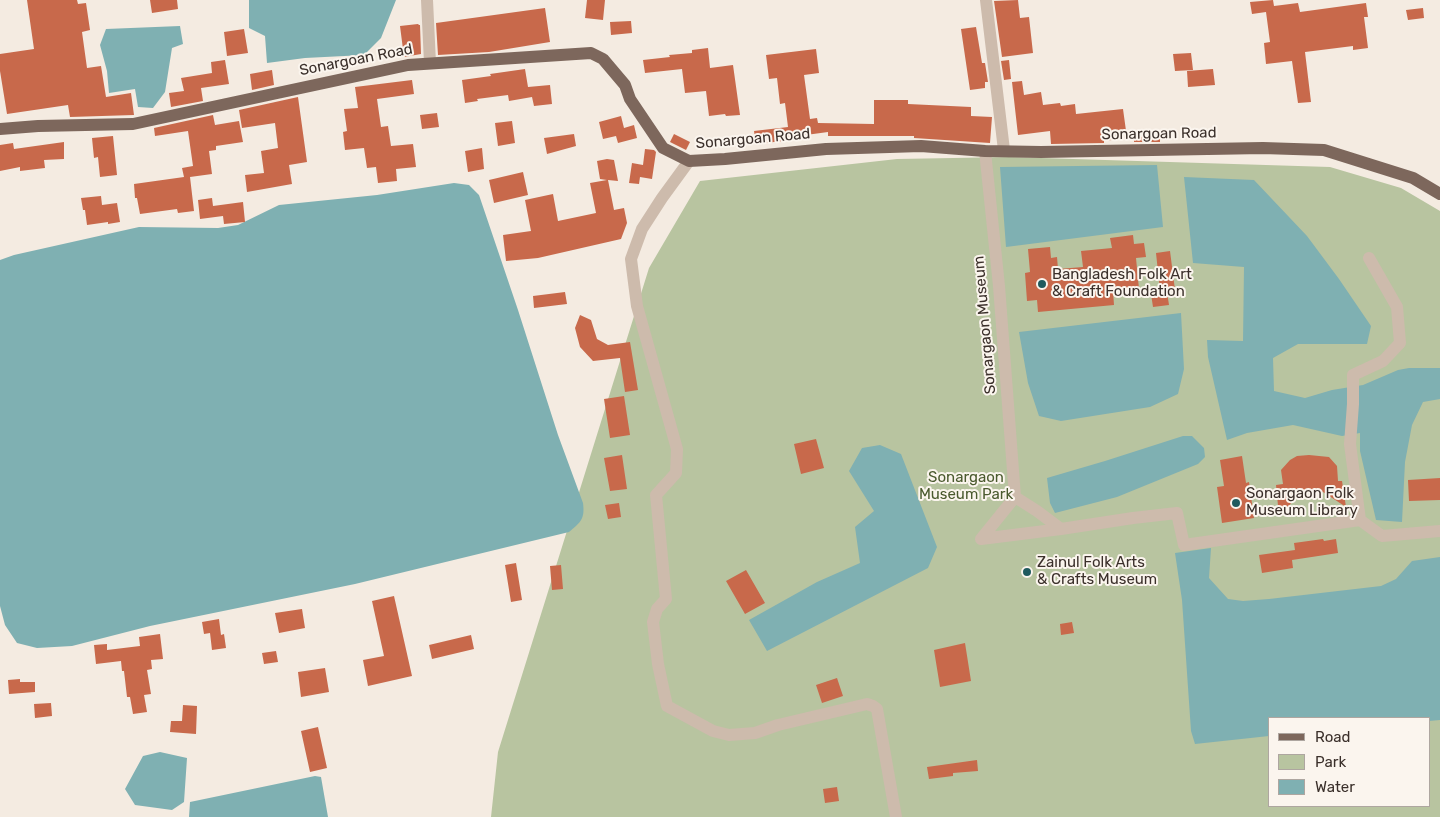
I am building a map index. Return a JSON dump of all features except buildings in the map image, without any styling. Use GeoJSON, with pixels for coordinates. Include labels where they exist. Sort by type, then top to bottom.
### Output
{"type":"FeatureCollection","features":[{"type":"Feature","properties":{"kind":"main road","name":"Sonargoan Road"},"geometry":{"type":"LineString","coordinates":[[0,129],[38,126],[133,124],[408,65],[591,53],[603,59],[625,85],[630,99],[663,148],[689,161],[826,148],[921,146],[985,151],[1041,152],[1263,148],[1324,150],[1413,178],[1440,194]]}},
{"type":"Feature","properties":{"kind":"street"},"geometry":{"type":"LineString","coordinates":[[427,0],[430,63]]}},
{"type":"Feature","properties":{"kind":"street"},"geometry":{"type":"LineString","coordinates":[[986,0],[1004,150]]}},
{"type":"Feature","properties":{"kind":"street","name":"Sonargaon Museum"},"geometry":{"type":"LineString","coordinates":[[985,151],[999,286],[1015,497]]}},
{"type":"Feature","properties":{"kind":"street"},"geometry":{"type":"LineString","coordinates":[[689,161],[642,229],[631,259],[637,306],[677,449],[676,473],[656,494],[666,599],[657,609],[652,622],[667,706],[713,731],[729,735],[755,733],[778,725],[866,704],[873,706],[877,709],[896,817]]}},
{"type":"Feature","properties":{"kind":"street"},"geometry":{"type":"LineString","coordinates":[[1360,520],[1350,444],[1353,376],[1383,361],[1400,343],[1397,307],[1369,258]]}},
{"type":"Feature","properties":{"kind":"street"},"geometry":{"type":"LineString","coordinates":[[1061,529],[1037,510],[1015,497],[980,539],[1061,529],[1133,518],[1177,513],[1184,545],[1360,520],[1382,536],[1440,531]]}},
{"type":"Feature","properties":{"kind":"green space","name":"Sonargaon Museum Park"},"geometry":{"type":"Polygon","coordinates":[[[1009,157],[1330,167],[1401,188],[1440,211],[1440,817],[491,817],[498,752],[649,268],[700,181],[897,159],[1009,157]]]}},
{"type":"Feature","properties":{"kind":"water"},"geometry":{"type":"Polygon","coordinates":[[[249,0],[396,0],[381,38],[364,55],[305,58],[267,63],[265,36],[249,28],[249,0]]]}},
{"type":"Feature","properties":{"kind":"water"},"geometry":{"type":"Polygon","coordinates":[[[180,26],[183,44],[172,48],[165,92],[153,108],[138,107],[135,89],[109,93],[107,71],[100,45],[106,29],[180,26]]]}},
{"type":"Feature","properties":{"kind":"water"},"geometry":{"type":"Polygon","coordinates":[[[1157,165],[1163,227],[1006,247],[1000,167],[1157,165]]]}},
{"type":"Feature","properties":{"kind":"water"},"geometry":{"type":"Polygon","coordinates":[[[1184,177],[1254,180],[1307,236],[1371,326],[1367,344],[1298,344],[1273,358],[1274,391],[1305,398],[1332,390],[1363,385],[1398,370],[1440,368],[1440,399],[1423,402],[1412,425],[1405,462],[1402,522],[1376,520],[1360,451],[1360,433],[1342,436],[1293,425],[1247,433],[1227,440],[1208,357],[1207,340],[1243,341],[1244,267],[1193,263],[1184,177]]]}},
{"type":"Feature","properties":{"kind":"water"},"geometry":{"type":"Polygon","coordinates":[[[454,183],[469,185],[479,195],[558,435],[583,503],[583,517],[577,526],[569,532],[355,584],[150,626],[72,646],[37,648],[17,643],[5,625],[0,606],[0,260],[14,255],[139,227],[218,228],[238,225],[279,205],[377,195],[454,183]]]}},
{"type":"Feature","properties":{"kind":"water"},"geometry":{"type":"Polygon","coordinates":[[[1181,313],[1184,369],[1178,394],[1150,407],[1061,421],[1039,416],[1028,383],[1019,332],[1181,313]]]}},
{"type":"Feature","properties":{"kind":"water"},"geometry":{"type":"Polygon","coordinates":[[[1183,436],[1192,436],[1204,448],[1205,457],[1198,464],[1117,497],[1055,513],[1050,503],[1047,478],[1183,436]]]}},
{"type":"Feature","properties":{"kind":"water"},"geometry":{"type":"Polygon","coordinates":[[[880,445],[901,454],[937,547],[928,568],[767,651],[749,620],[817,582],[860,563],[855,527],[874,511],[849,471],[862,448],[880,445]]]}},
{"type":"Feature","properties":{"kind":"water"},"geometry":{"type":"Polygon","coordinates":[[[1211,548],[1209,578],[1228,599],[1243,601],[1381,586],[1396,579],[1412,561],[1440,557],[1440,720],[1430,721],[1430,717],[1268,717],[1268,736],[1195,744],[1191,731],[1182,600],[1175,553],[1211,548]]]}},
{"type":"Feature","properties":{"kind":"water"},"geometry":{"type":"Polygon","coordinates":[[[160,752],[187,758],[184,802],[172,810],[135,805],[125,789],[143,756],[160,752]]]}},
{"type":"Feature","properties":{"kind":"water"},"geometry":{"type":"Polygon","coordinates":[[[315,776],[321,777],[328,817],[189,817],[190,802],[315,776]]]}},
{"type":"Feature","properties":{"kind":"place","name":"Bangladesh Folk Art & Craft Foundation"},"geometry":{"type":"Point","coordinates":[1042,284]}},
{"type":"Feature","properties":{"kind":"place","name":"Sonargaon Folk Museum Library"},"geometry":{"type":"Point","coordinates":[1236,503]}},
{"type":"Feature","properties":{"kind":"place","name":"Zainul Folk Arts & Crafts Museum"},"geometry":{"type":"Point","coordinates":[1027,572]}}]}
